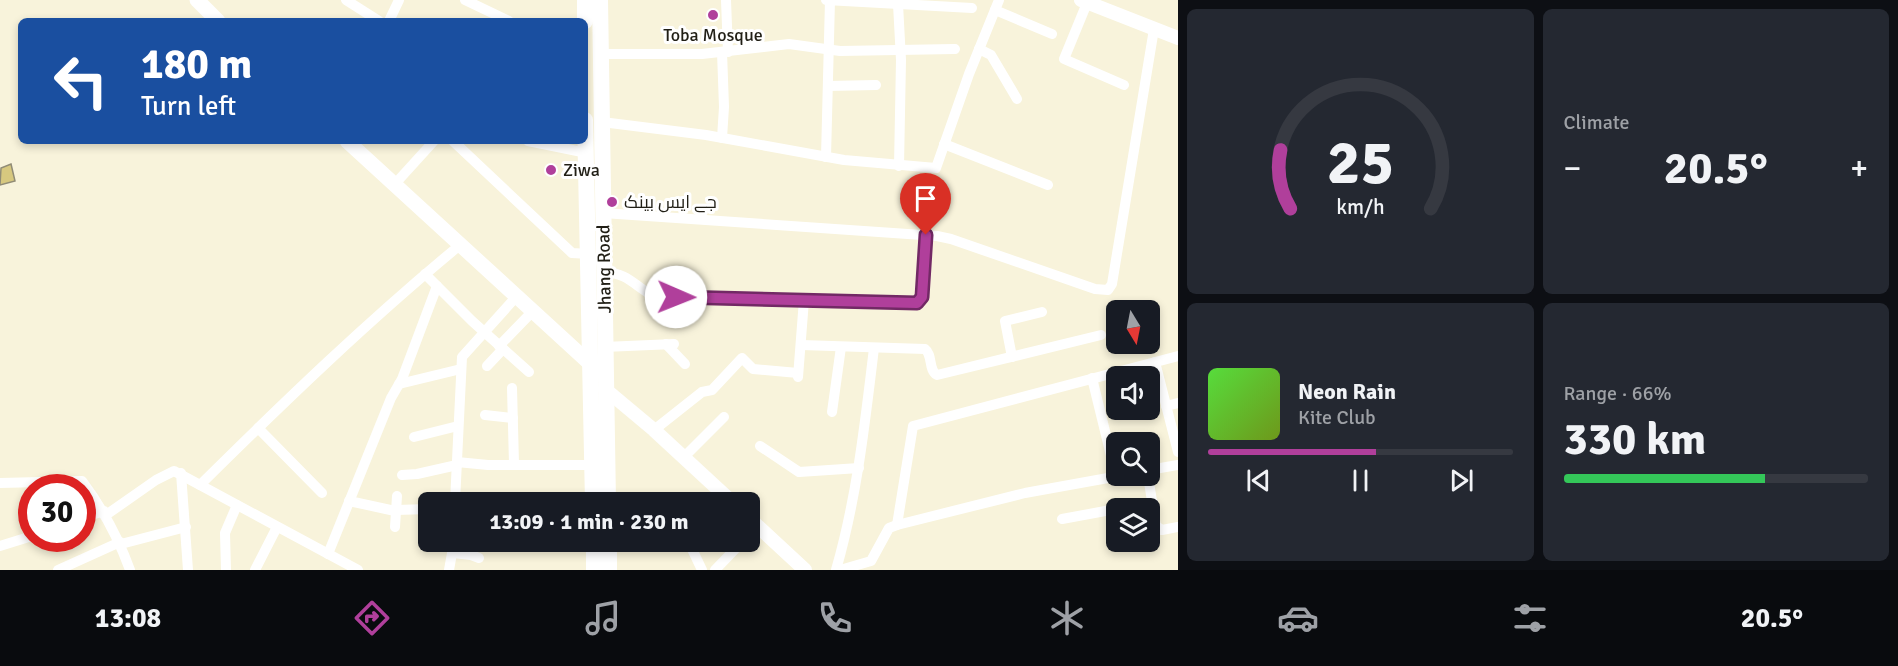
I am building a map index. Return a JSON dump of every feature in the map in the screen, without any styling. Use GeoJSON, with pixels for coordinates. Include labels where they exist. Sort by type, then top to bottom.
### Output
{"type":"FeatureCollection","features":[{"type":"Feature","properties":{"kind":"main road"},"geometry":{"type":"LineString","coordinates":[[198,0],[215,18]]}},
{"type":"Feature","properties":{"kind":"main road","name":"Jhang Road"},"geometry":{"type":"LineString","coordinates":[[585,18],[586,1]]}},
{"type":"Feature","properties":{"kind":"main road","name":"Jhang Road"},"geometry":{"type":"LineString","coordinates":[[586,1],[601,54],[587,153],[593,492]]}},
{"type":"Feature","properties":{"kind":"main road","name":"Jhang Road"},"geometry":{"type":"LineString","coordinates":[[593,121],[603,213],[608,492]]}},
{"type":"Feature","properties":{"kind":"main road"},"geometry":{"type":"LineString","coordinates":[[350,144],[591,364],[605,383]]}},
{"type":"Feature","properties":{"kind":"main road"},"geometry":{"type":"LineString","coordinates":[[594,552],[594,570]]}},
{"type":"Feature","properties":{"kind":"main road"},"geometry":{"type":"LineString","coordinates":[[609,552],[609,570]]}},
{"type":"Feature","properties":{"kind":"street"},"geometry":{"type":"LineString","coordinates":[[346,0],[374,18]]}},
{"type":"Feature","properties":{"kind":"street"},"geometry":{"type":"LineString","coordinates":[[390,18],[399,0]]}},
{"type":"Feature","properties":{"kind":"street"},"geometry":{"type":"LineString","coordinates":[[465,0],[503,18]]}},
{"type":"Feature","properties":{"kind":"street"},"geometry":{"type":"LineString","coordinates":[[722,138],[726,0]]}},
{"type":"Feature","properties":{"kind":"street"},"geometry":{"type":"LineString","coordinates":[[826,157],[830,50],[828,0],[972,8]]}},
{"type":"Feature","properties":{"kind":"street"},"geometry":{"type":"LineString","coordinates":[[1124,85],[1064,59],[1084,1],[1178,38]]}},
{"type":"Feature","properties":{"kind":"street"},"geometry":{"type":"LineString","coordinates":[[898,4],[899,166]]}},
{"type":"Feature","properties":{"kind":"street"},"geometry":{"type":"LineString","coordinates":[[593,121],[722,138],[826,157],[936,168],[997,5],[1052,34]]}},
{"type":"Feature","properties":{"kind":"street"},"geometry":{"type":"LineString","coordinates":[[603,213],[926,235],[951,239],[1095,289],[1108,290],[1112,284],[1154,29]]}},
{"type":"Feature","properties":{"kind":"street"},"geometry":{"type":"LineString","coordinates":[[601,54],[702,54],[789,44],[840,51],[955,49]]}},
{"type":"Feature","properties":{"kind":"street"},"geometry":{"type":"LineString","coordinates":[[979,49],[991,55],[1017,99]]}},
{"type":"Feature","properties":{"kind":"street"},"geometry":{"type":"LineString","coordinates":[[828,86],[876,85]]}},
{"type":"Feature","properties":{"kind":"street"},"geometry":{"type":"LineString","coordinates":[[394,185],[431,144]]}},
{"type":"Feature","properties":{"kind":"street"},"geometry":{"type":"LineString","coordinates":[[456,144],[572,253],[589,254]]}},
{"type":"Feature","properties":{"kind":"street"},"geometry":{"type":"LineString","coordinates":[[543,144],[587,153]]}},
{"type":"Feature","properties":{"kind":"street"},"geometry":{"type":"LineString","coordinates":[[944,144],[1048,185]]}},
{"type":"Feature","properties":{"kind":"street"},"geometry":{"type":"LineString","coordinates":[[604,272],[616,272],[654,296],[917,303],[922,297],[926,235]]}},
{"type":"Feature","properties":{"kind":"street"},"geometry":{"type":"LineString","coordinates":[[200,484],[316,371],[460,245]]}},
{"type":"Feature","properties":{"kind":"street"},"geometry":{"type":"LineString","coordinates":[[425,274],[529,372]]}},
{"type":"Feature","properties":{"kind":"street"},"geometry":{"type":"LineString","coordinates":[[328,554],[390,398],[399,384],[436,286]]}},
{"type":"Feature","properties":{"kind":"street"},"geometry":{"type":"LineString","coordinates":[[456,492],[462,357],[516,297]]}},
{"type":"Feature","properties":{"kind":"street"},"geometry":{"type":"LineString","coordinates":[[654,430],[702,392],[712,390],[742,358],[753,369],[798,375],[804,300]]}},
{"type":"Feature","properties":{"kind":"street"},"geometry":{"type":"LineString","coordinates":[[487,366],[532,312]]}},
{"type":"Feature","properties":{"kind":"street"},"geometry":{"type":"LineString","coordinates":[[1012,357],[1005,321],[1042,312]]}},
{"type":"Feature","properties":{"kind":"street"},"geometry":{"type":"LineString","coordinates":[[801,345],[927,350],[932,370],[937,375],[1101,335]]}},
{"type":"Feature","properties":{"kind":"street"},"geometry":{"type":"LineString","coordinates":[[604,347],[670,344],[685,364]]}},
{"type":"Feature","properties":{"kind":"street"},"geometry":{"type":"LineString","coordinates":[[832,412],[841,347]]}},
{"type":"Feature","properties":{"kind":"street"},"geometry":{"type":"LineString","coordinates":[[874,348],[859,468],[838,570],[871,561],[889,528],[897,525],[1025,493],[1106,478]]}},
{"type":"Feature","properties":{"kind":"street"},"geometry":{"type":"LineString","coordinates":[[897,525],[913,426],[1178,356]]}},
{"type":"Feature","properties":{"kind":"street"},"geometry":{"type":"LineString","coordinates":[[1155,362],[1178,452]]}},
{"type":"Feature","properties":{"kind":"street"},"geometry":{"type":"LineString","coordinates":[[399,384],[461,369]]}},
{"type":"Feature","properties":{"kind":"street"},"geometry":{"type":"LineString","coordinates":[[1092,378],[1106,433]]}},
{"type":"Feature","properties":{"kind":"street"},"geometry":{"type":"LineString","coordinates":[[605,383],[721,492]]}},
{"type":"Feature","properties":{"kind":"street"},"geometry":{"type":"LineString","coordinates":[[512,388],[514,464]]}},
{"type":"Feature","properties":{"kind":"street"},"geometry":{"type":"LineString","coordinates":[[1166,406],[1178,403]]}},
{"type":"Feature","properties":{"kind":"street"},"geometry":{"type":"LineString","coordinates":[[485,415],[513,418]]}},
{"type":"Feature","properties":{"kind":"street"},"geometry":{"type":"LineString","coordinates":[[684,457],[724,417]]}},
{"type":"Feature","properties":{"kind":"street"},"geometry":{"type":"LineString","coordinates":[[414,437],[458,426]]}},
{"type":"Feature","properties":{"kind":"street"},"geometry":{"type":"LineString","coordinates":[[258,428],[322,493]]}},
{"type":"Feature","properties":{"kind":"street"},"geometry":{"type":"LineString","coordinates":[[760,446],[799,472],[859,468]]}},
{"type":"Feature","properties":{"kind":"street"},"geometry":{"type":"LineString","coordinates":[[402,475],[417,474],[457,463],[592,465]]}},
{"type":"Feature","properties":{"kind":"street"},"geometry":{"type":"LineString","coordinates":[[1160,468],[1178,465]]}},
{"type":"Feature","properties":{"kind":"street"},"geometry":{"type":"LineString","coordinates":[[96,515],[105,513],[170,471],[181,473],[354,569]]}},
{"type":"Feature","properties":{"kind":"street"},"geometry":{"type":"LineString","coordinates":[[181,473],[188,570]]}},
{"type":"Feature","properties":{"kind":"street"},"geometry":{"type":"LineString","coordinates":[[0,483],[82,481],[105,513],[130,570]]}},
{"type":"Feature","properties":{"kind":"street"},"geometry":{"type":"LineString","coordinates":[[395,527],[397,496]]}},
{"type":"Feature","properties":{"kind":"street"},"geometry":{"type":"LineString","coordinates":[[349,501],[396,511],[418,510]]}},
{"type":"Feature","properties":{"kind":"street"},"geometry":{"type":"LineString","coordinates":[[226,570],[225,533],[237,505]]}},
{"type":"Feature","properties":{"kind":"street"},"geometry":{"type":"LineString","coordinates":[[1062,519],[1106,511]]}},
{"type":"Feature","properties":{"kind":"street"},"geometry":{"type":"LineString","coordinates":[[58,570],[120,543],[186,527]]}},
{"type":"Feature","properties":{"kind":"street"},"geometry":{"type":"LineString","coordinates":[[255,570],[277,527]]}},
{"type":"Feature","properties":{"kind":"street"},"geometry":{"type":"LineString","coordinates":[[1160,529],[1178,527]]}},
{"type":"Feature","properties":{"kind":"street"},"geometry":{"type":"LineString","coordinates":[[760,533],[806,570]]}},
{"type":"Feature","properties":{"kind":"street"},"geometry":{"type":"LineString","coordinates":[[0,546],[18,540]]}},
{"type":"Feature","properties":{"kind":"street"},"geometry":{"type":"LineString","coordinates":[[449,570],[452,552]]}},
{"type":"Feature","properties":{"kind":"street"},"geometry":{"type":"LineString","coordinates":[[464,552],[479,558]]}},
{"type":"Feature","properties":{"kind":"street"},"geometry":{"type":"LineString","coordinates":[[693,552],[702,570]]}},
{"type":"Feature","properties":{"kind":"street"},"geometry":{"type":"LineString","coordinates":[[715,570],[732,552]]}},
{"type":"Feature","properties":{"kind":"building"},"geometry":{"type":"Polygon","coordinates":[[[11,164],[15,181],[0,185],[1,168],[11,164]]]}},
{"type":"Feature","properties":{"kind":"place","name":"Toba Mosque"},"geometry":{"type":"Point","coordinates":[713,15]}},
{"type":"Feature","properties":{"kind":"place","name":"Ziwa"},"geometry":{"type":"Point","coordinates":[551,170]}},
{"type":"Feature","properties":{"kind":"place","name":"جے ایس بینک"},"geometry":{"type":"Point","coordinates":[612,202]}},
{"type":"Feature","properties":{"kind":"route"},"geometry":{"type":"LineString","coordinates":[[676,297],[917,303],[922,297],[926,235]]}}]}
